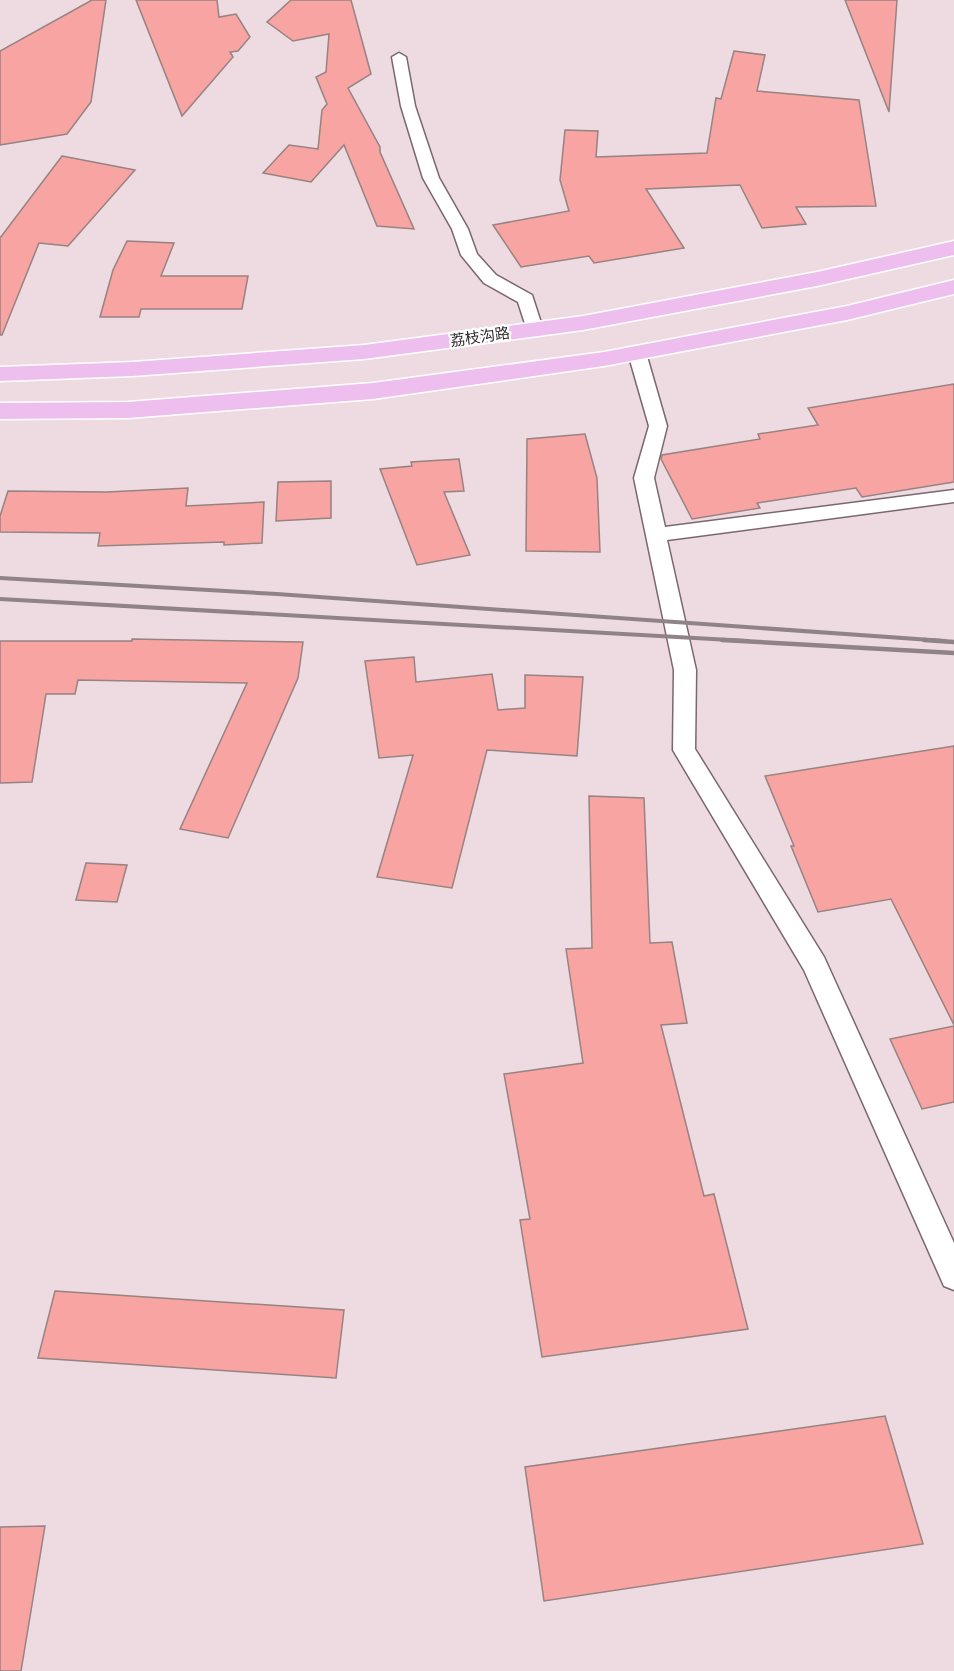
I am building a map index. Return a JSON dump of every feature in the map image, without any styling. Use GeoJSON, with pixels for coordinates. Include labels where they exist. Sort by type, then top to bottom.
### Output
{"type":"FeatureCollection","features":[{"type":"Feature","properties":{"kind":"main road","name":"荔枝沟路"},"geometry":{"type":"LineString","coordinates":[[0,374],[133,369],[364,352],[583,323],[817,279],[954,248]]}},
{"type":"Feature","properties":{"kind":"main road"},"geometry":{"type":"LineString","coordinates":[[0,411],[128,410],[373,392],[637,353],[847,312],[954,287]]}},
{"type":"Feature","properties":{"kind":"lane"},"geometry":{"type":"LineString","coordinates":[[399,57],[408,106],[431,178],[460,229],[469,255],[490,279],[526,299],[534,329]]}},
{"type":"Feature","properties":{"kind":"lane"},"geometry":{"type":"LineString","coordinates":[[637,353],[658,426],[644,478],[685,670],[684,750],[815,965],[954,1276]]}},
{"type":"Feature","properties":{"kind":"lane"},"geometry":{"type":"LineString","coordinates":[[657,535],[954,496]]}},
{"type":"Feature","properties":{"kind":"building"},"geometry":{"type":"Polygon","coordinates":[[[92,0],[106,0],[91,102],[67,134],[0,145],[0,51],[92,0]]]}},
{"type":"Feature","properties":{"kind":"building"},"geometry":{"type":"Polygon","coordinates":[[[136,0],[217,0],[219,17],[236,14],[250,37],[238,51],[230,52],[233,57],[182,116],[136,0]]]}},
{"type":"Feature","properties":{"kind":"building"},"geometry":{"type":"Polygon","coordinates":[[[291,0],[351,0],[371,74],[348,88],[380,147],[380,152],[414,229],[377,226],[344,145],[311,182],[263,173],[289,145],[318,149],[322,110],[327,104],[316,77],[326,72],[329,34],[293,41],[267,22],[291,0]]]}},
{"type":"Feature","properties":{"kind":"building"},"geometry":{"type":"Polygon","coordinates":[[[845,0],[897,0],[889,112],[845,0]]]}},
{"type":"Feature","properties":{"kind":"building"},"geometry":{"type":"Polygon","coordinates":[[[734,51],[765,55],[757,91],[859,100],[876,206],[796,207],[806,224],[762,228],[740,185],[646,189],[684,248],[594,263],[589,256],[521,267],[493,225],[569,211],[560,180],[565,130],[598,131],[596,157],[707,153],[716,98],[721,99],[734,51]]]}},
{"type":"Feature","properties":{"kind":"building"},"geometry":{"type":"Polygon","coordinates":[[[62,156],[135,170],[68,246],[39,243],[2,335],[0,335],[0,238],[62,156]]]}},
{"type":"Feature","properties":{"kind":"building"},"geometry":{"type":"Polygon","coordinates":[[[127,241],[174,243],[161,276],[248,276],[242,309],[141,309],[139,317],[100,317],[113,270],[127,241]]]}},
{"type":"Feature","properties":{"kind":"building"},"geometry":{"type":"Polygon","coordinates":[[[954,384],[954,482],[862,497],[856,488],[757,503],[760,508],[692,519],[661,459],[662,455],[760,439],[758,434],[818,425],[808,408],[954,384]]]}},
{"type":"Feature","properties":{"kind":"building"},"geometry":{"type":"Polygon","coordinates":[[[585,434],[597,478],[600,552],[526,551],[527,439],[585,434]]]}},
{"type":"Feature","properties":{"kind":"building"},"geometry":{"type":"Polygon","coordinates":[[[459,459],[464,491],[444,492],[470,555],[417,565],[380,469],[412,466],[411,462],[459,459]]]}},
{"type":"Feature","properties":{"kind":"building"},"geometry":{"type":"Polygon","coordinates":[[[331,481],[331,518],[276,521],[278,482],[331,481]]]}},
{"type":"Feature","properties":{"kind":"building"},"geometry":{"type":"Polygon","coordinates":[[[188,488],[186,506],[264,502],[262,543],[98,546],[100,533],[0,532],[0,516],[8,491],[107,492],[188,488]]]}},
{"type":"Feature","properties":{"kind":"building"},"geometry":{"type":"Polygon","coordinates":[[[132,639],[303,642],[298,678],[228,838],[180,829],[247,683],[78,680],[75,694],[46,694],[32,782],[0,783],[0,641],[132,641],[132,639]]]}},
{"type":"Feature","properties":{"kind":"building"},"geometry":{"type":"Polygon","coordinates":[[[414,657],[416,682],[492,674],[498,710],[525,708],[525,675],[583,677],[577,756],[487,750],[452,888],[377,877],[413,755],[379,758],[365,661],[414,657]]]}},
{"type":"Feature","properties":{"kind":"building"},"geometry":{"type":"Polygon","coordinates":[[[954,746],[954,1025],[891,899],[818,912],[765,776],[954,746]]]}},
{"type":"Feature","properties":{"kind":"building"},"geometry":{"type":"Polygon","coordinates":[[[589,796],[644,798],[650,943],[672,942],[687,1023],[661,1025],[704,1196],[714,1194],[748,1329],[542,1357],[520,1220],[530,1219],[504,1074],[583,1063],[566,949],[592,948],[589,796]]]}},
{"type":"Feature","properties":{"kind":"building"},"geometry":{"type":"Polygon","coordinates":[[[86,863],[127,865],[117,902],[76,900],[86,863]]]}},
{"type":"Feature","properties":{"kind":"building"},"geometry":{"type":"Polygon","coordinates":[[[954,1026],[954,1102],[922,1109],[890,1039],[954,1026]]]}},
{"type":"Feature","properties":{"kind":"building"},"geometry":{"type":"Polygon","coordinates":[[[55,1291],[344,1310],[336,1378],[38,1358],[55,1291]]]}},
{"type":"Feature","properties":{"kind":"building"},"geometry":{"type":"Polygon","coordinates":[[[885,1416],[923,1544],[544,1601],[525,1467],[885,1416]]]}},
{"type":"Feature","properties":{"kind":"building"},"geometry":{"type":"Polygon","coordinates":[[[45,1526],[21,1671],[0,1671],[0,1527],[45,1526]]]}},
{"type":"Feature","properties":{"kind":"railway"},"geometry":{"type":"LineString","coordinates":[[0,578],[277,594],[945,641]]}},
{"type":"Feature","properties":{"kind":"railway"},"geometry":{"type":"LineString","coordinates":[[0,599],[748,641]]}},
{"type":"Feature","properties":{"kind":"railway"},"geometry":{"type":"LineString","coordinates":[[722,640],[954,653]]}},
{"type":"Feature","properties":{"kind":"railway"},"geometry":{"type":"LineString","coordinates":[[924,640],[954,642]]}}]}
